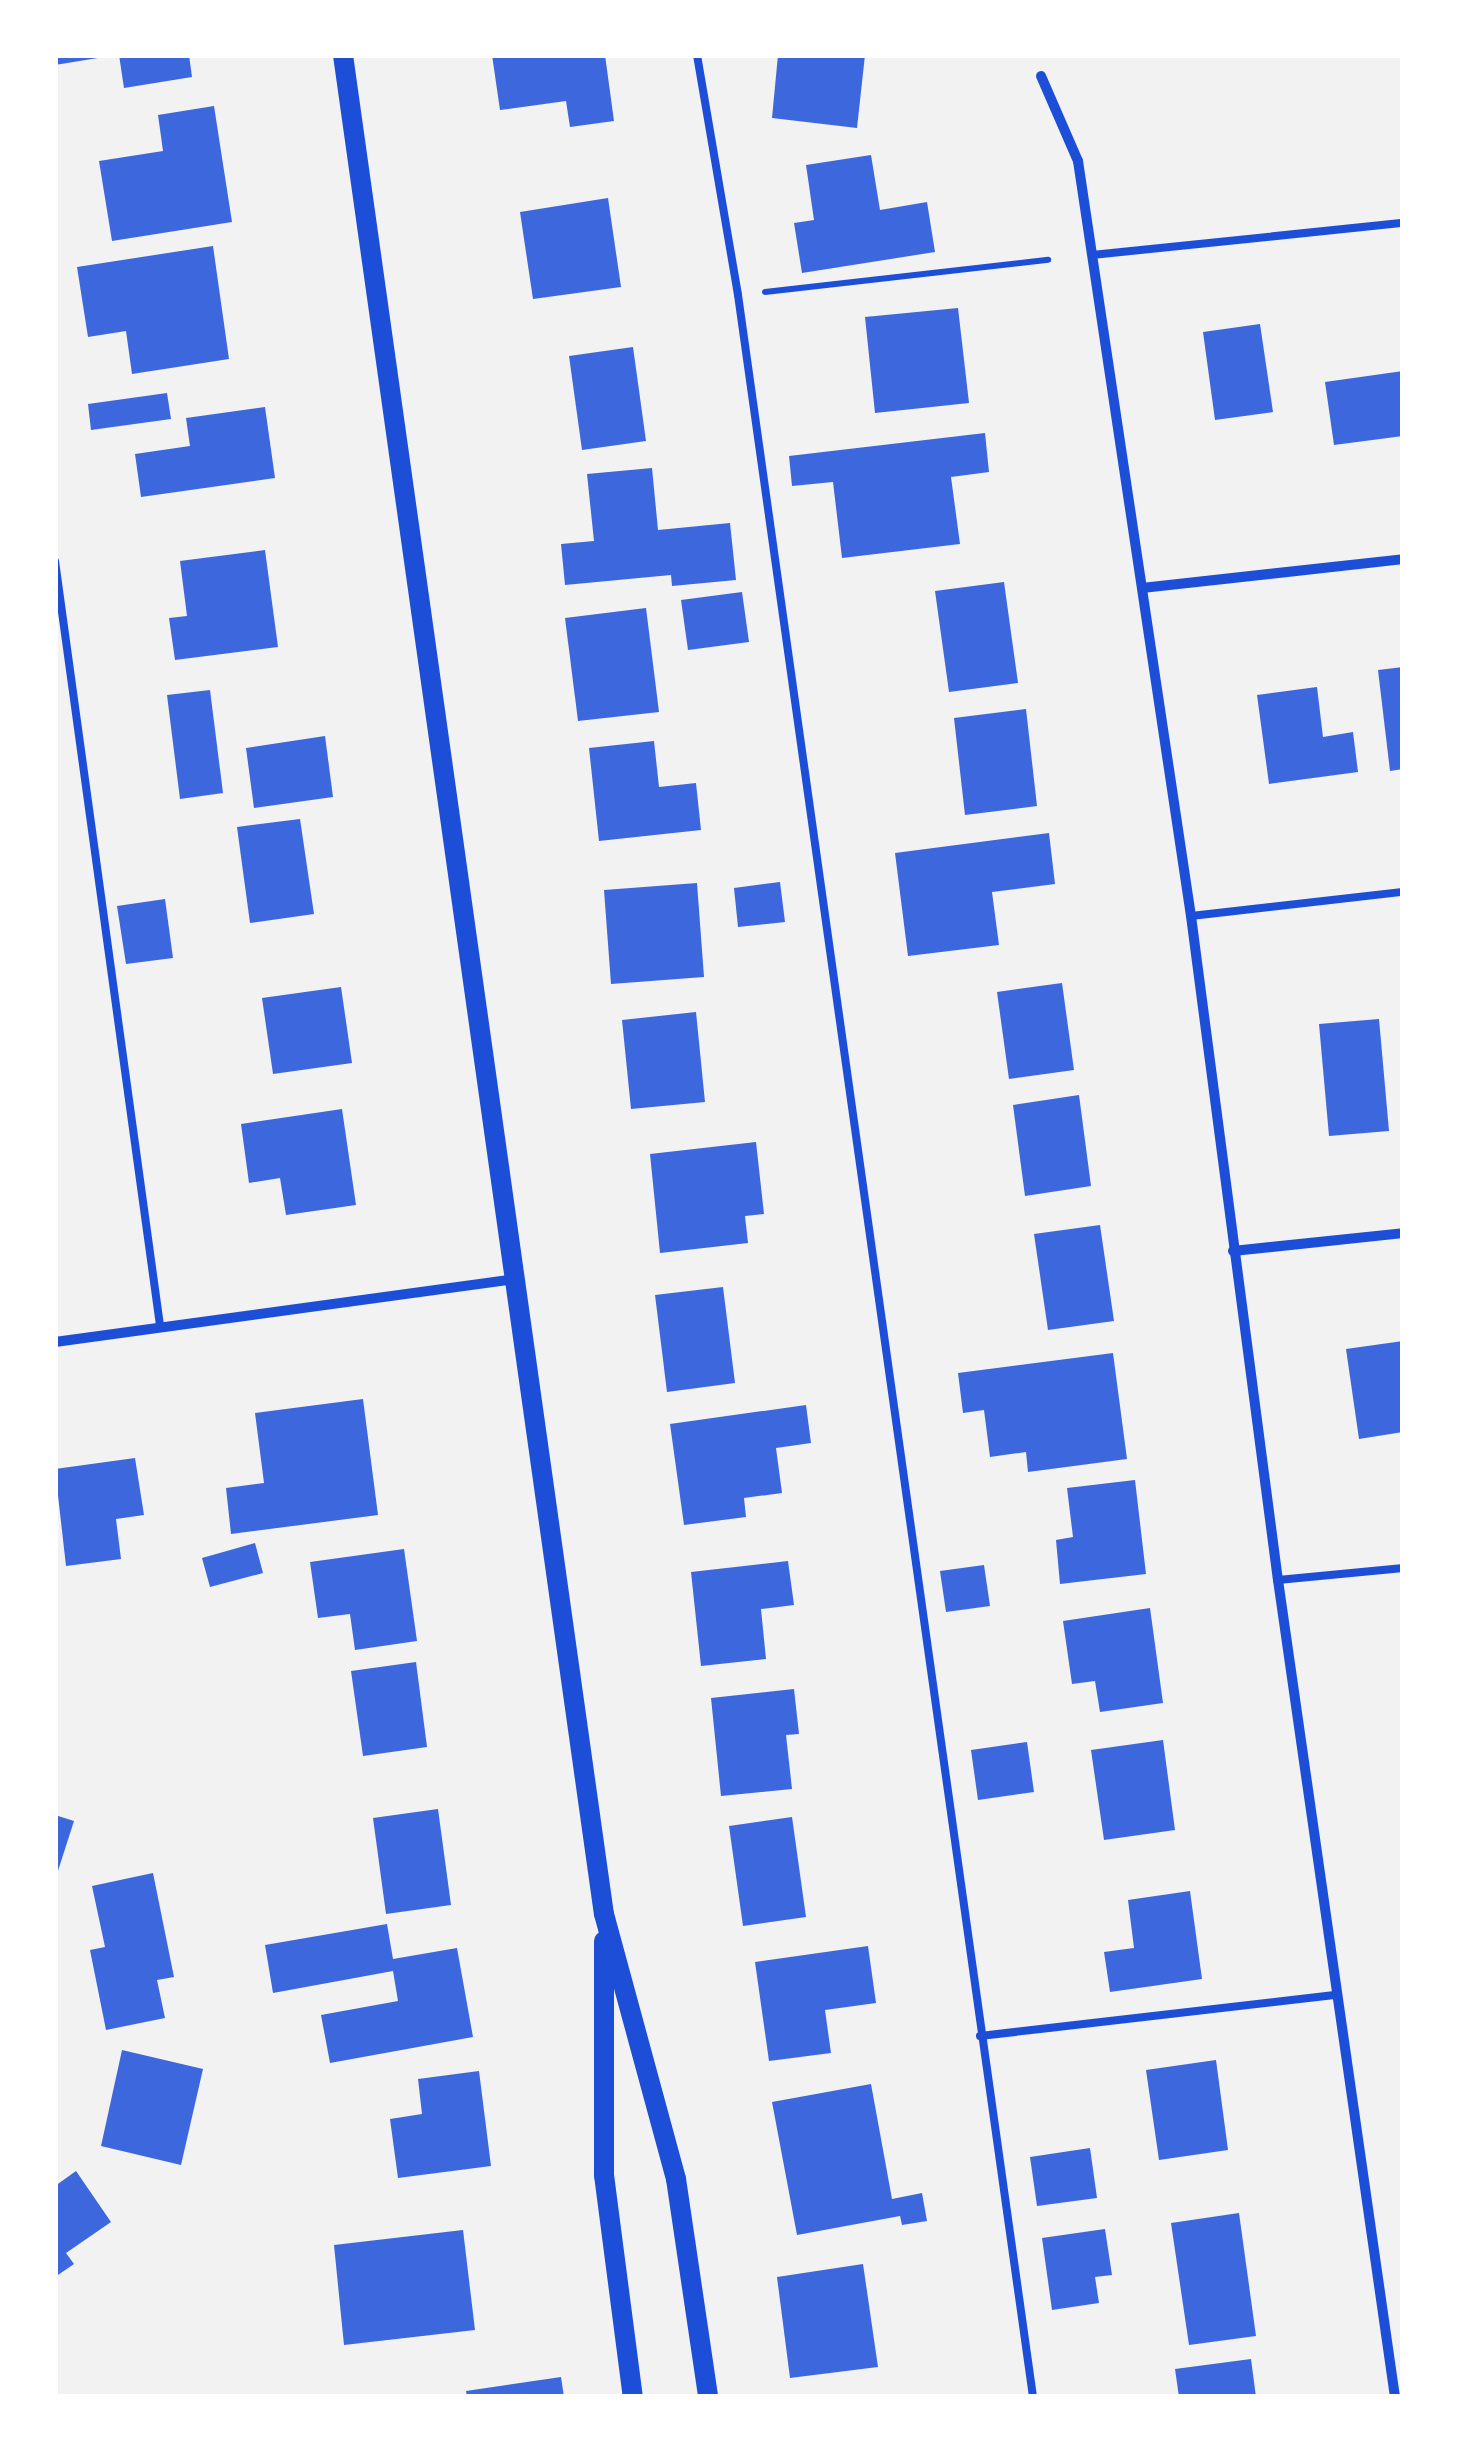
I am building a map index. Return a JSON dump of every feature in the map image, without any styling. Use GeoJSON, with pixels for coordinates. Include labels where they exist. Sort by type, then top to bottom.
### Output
{"type":"FeatureCollection","features":[{"type":"Feature","properties":{"kind":"main road"},"geometry":{"type":"LineString","coordinates":[[343,55],[604,1914],[676,2178],[708,2397]]}},
{"type":"Feature","properties":{"kind":"main road"},"geometry":{"type":"LineString","coordinates":[[604,1914],[604,2174],[634,2397]]}},
{"type":"Feature","properties":{"kind":"street"},"geometry":{"type":"LineString","coordinates":[[1041,76],[1078,162],[1191,916],[1278,1580],[1395,2397]]}},
{"type":"Feature","properties":{"kind":"street"},"geometry":{"type":"LineString","coordinates":[[1142,588],[1403,559]]}},
{"type":"Feature","properties":{"kind":"street"},"geometry":{"type":"LineString","coordinates":[[1233,1251],[1403,1233]]}},
{"type":"Feature","properties":{"kind":"street"},"geometry":{"type":"LineString","coordinates":[[55,1342],[514,1279]]}},
{"type":"Feature","properties":{"kind":"lane"},"geometry":{"type":"LineString","coordinates":[[696,55],[738,295],[1033,2397]]}},
{"type":"Feature","properties":{"kind":"lane"},"geometry":{"type":"LineString","coordinates":[[1092,255],[1403,222]]}},
{"type":"Feature","properties":{"kind":"lane"},"geometry":{"type":"LineString","coordinates":[[55,561],[160,1326]]}},
{"type":"Feature","properties":{"kind":"lane"},"geometry":{"type":"LineString","coordinates":[[1191,916],[1403,892]]}},
{"type":"Feature","properties":{"kind":"lane"},"geometry":{"type":"LineString","coordinates":[[1278,1580],[1403,1568]]}},
{"type":"Feature","properties":{"kind":"lane"},"geometry":{"type":"LineString","coordinates":[[980,2036],[1337,1994]]}},
{"type":"Feature","properties":{"kind":"path"},"geometry":{"type":"LineString","coordinates":[[759,293],[1048,260]]}},
{"type":"Feature","properties":{"kind":"building"},"geometry":{"type":"Polygon","coordinates":[[[55,55],[103,55],[104,57],[55,65],[55,55]]]}},
{"type":"Feature","properties":{"kind":"building"},"geometry":{"type":"Polygon","coordinates":[[[119,55],[189,55],[192,77],[124,88],[119,55]]]}},
{"type":"Feature","properties":{"kind":"building"},"geometry":{"type":"Polygon","coordinates":[[[492,55],[605,55],[614,121],[570,127],[566,101],[500,110],[492,55]]]}},
{"type":"Feature","properties":{"kind":"building"},"geometry":{"type":"Polygon","coordinates":[[[778,55],[865,55],[857,128],[772,118],[778,55]]]}},
{"type":"Feature","properties":{"kind":"building"},"geometry":{"type":"Polygon","coordinates":[[[214,106],[232,222],[112,241],[99,161],[163,151],[158,115],[214,106]]]}},
{"type":"Feature","properties":{"kind":"building"},"geometry":{"type":"Polygon","coordinates":[[[871,155],[880,210],[927,202],[935,252],[802,273],[794,223],[814,220],[806,165],[871,155]]]}},
{"type":"Feature","properties":{"kind":"building"},"geometry":{"type":"Polygon","coordinates":[[[608,198],[621,287],[533,299],[520,212],[608,198]]]}},
{"type":"Feature","properties":{"kind":"building"},"geometry":{"type":"Polygon","coordinates":[[[213,246],[229,359],[132,374],[126,331],[88,337],[77,267],[213,246]]]}},
{"type":"Feature","properties":{"kind":"building"},"geometry":{"type":"Polygon","coordinates":[[[958,308],[969,403],[875,413],[865,317],[958,308]]]}},
{"type":"Feature","properties":{"kind":"building"},"geometry":{"type":"Polygon","coordinates":[[[1260,324],[1273,412],[1215,420],[1203,332],[1260,324]]]}},
{"type":"Feature","properties":{"kind":"building"},"geometry":{"type":"Polygon","coordinates":[[[633,347],[646,441],[582,450],[569,356],[633,347]]]}},
{"type":"Feature","properties":{"kind":"building"},"geometry":{"type":"Polygon","coordinates":[[[1403,371],[1403,436],[1334,445],[1325,382],[1403,371]]]}},
{"type":"Feature","properties":{"kind":"building"},"geometry":{"type":"Polygon","coordinates":[[[167,393],[171,419],[91,430],[88,404],[167,393]]]}},
{"type":"Feature","properties":{"kind":"building"},"geometry":{"type":"Polygon","coordinates":[[[265,407],[275,478],[141,497],[135,454],[190,446],[186,418],[265,407]]]}},
{"type":"Feature","properties":{"kind":"building"},"geometry":{"type":"Polygon","coordinates":[[[985,433],[989,472],[951,477],[960,544],[842,558],[833,482],[792,486],[789,456],[985,433]]]}},
{"type":"Feature","properties":{"kind":"building"},"geometry":{"type":"Polygon","coordinates":[[[652,468],[658,530],[730,523],[736,580],[672,586],[671,575],[565,585],[561,544],[594,541],[587,474],[652,468]]]}},
{"type":"Feature","properties":{"kind":"building"},"geometry":{"type":"Polygon","coordinates":[[[265,550],[278,647],[175,660],[169,618],[187,616],[180,561],[265,550]]]}},
{"type":"Feature","properties":{"kind":"building"},"geometry":{"type":"Polygon","coordinates":[[[1004,582],[1018,683],[949,692],[935,591],[1004,582]]]}},
{"type":"Feature","properties":{"kind":"building"},"geometry":{"type":"Polygon","coordinates":[[[742,592],[749,642],[688,650],[681,600],[742,592]]]}},
{"type":"Feature","properties":{"kind":"building"},"geometry":{"type":"Polygon","coordinates":[[[646,608],[659,712],[578,721],[565,618],[646,608]]]}},
{"type":"Feature","properties":{"kind":"building"},"geometry":{"type":"Polygon","coordinates":[[[1403,667],[1403,769],[1390,771],[1378,670],[1403,667]]]}},
{"type":"Feature","properties":{"kind":"building"},"geometry":{"type":"Polygon","coordinates":[[[1317,687],[1323,737],[1353,732],[1358,772],[1269,784],[1257,695],[1317,687]]]}},
{"type":"Feature","properties":{"kind":"building"},"geometry":{"type":"Polygon","coordinates":[[[210,690],[223,793],[180,799],[167,695],[210,690]]]}},
{"type":"Feature","properties":{"kind":"building"},"geometry":{"type":"Polygon","coordinates":[[[1026,709],[1037,806],[965,815],[954,718],[1026,709]]]}},
{"type":"Feature","properties":{"kind":"building"},"geometry":{"type":"Polygon","coordinates":[[[325,736],[333,797],[254,808],[246,748],[325,736]]]}},
{"type":"Feature","properties":{"kind":"building"},"geometry":{"type":"Polygon","coordinates":[[[654,741],[659,787],[696,783],[701,830],[599,841],[589,748],[654,741]]]}},
{"type":"Feature","properties":{"kind":"building"},"geometry":{"type":"Polygon","coordinates":[[[300,819],[314,914],[250,923],[237,827],[300,819]]]}},
{"type":"Feature","properties":{"kind":"building"},"geometry":{"type":"Polygon","coordinates":[[[1049,833],[1055,884],[992,892],[999,945],[908,956],[895,853],[1049,833]]]}},
{"type":"Feature","properties":{"kind":"building"},"geometry":{"type":"Polygon","coordinates":[[[780,882],[785,922],[738,927],[734,888],[780,882]]]}},
{"type":"Feature","properties":{"kind":"building"},"geometry":{"type":"Polygon","coordinates":[[[697,883],[704,977],[611,984],[604,890],[697,883]]]}},
{"type":"Feature","properties":{"kind":"building"},"geometry":{"type":"Polygon","coordinates":[[[165,899],[173,958],[126,964],[117,906],[165,899]]]}},
{"type":"Feature","properties":{"kind":"building"},"geometry":{"type":"Polygon","coordinates":[[[1062,983],[1074,1070],[1009,1079],[997,992],[1062,983]]]}},
{"type":"Feature","properties":{"kind":"building"},"geometry":{"type":"Polygon","coordinates":[[[341,987],[352,1063],[273,1074],[262,998],[341,987]]]}},
{"type":"Feature","properties":{"kind":"building"},"geometry":{"type":"Polygon","coordinates":[[[696,1012],[705,1102],[631,1109],[622,1020],[696,1012]]]}},
{"type":"Feature","properties":{"kind":"building"},"geometry":{"type":"Polygon","coordinates":[[[1379,1019],[1389,1131],[1329,1136],[1319,1024],[1379,1019]]]}},
{"type":"Feature","properties":{"kind":"building"},"geometry":{"type":"Polygon","coordinates":[[[1079,1095],[1091,1186],[1025,1196],[1013,1105],[1079,1095]]]}},
{"type":"Feature","properties":{"kind":"building"},"geometry":{"type":"Polygon","coordinates":[[[342,1109],[356,1205],[286,1215],[280,1178],[249,1183],[241,1124],[342,1109]]]}},
{"type":"Feature","properties":{"kind":"building"},"geometry":{"type":"Polygon","coordinates":[[[756,1142],[764,1214],[745,1216],[748,1243],[660,1253],[650,1154],[756,1142]]]}},
{"type":"Feature","properties":{"kind":"building"},"geometry":{"type":"Polygon","coordinates":[[[1100,1225],[1114,1321],[1048,1330],[1034,1234],[1100,1225]]]}},
{"type":"Feature","properties":{"kind":"building"},"geometry":{"type":"Polygon","coordinates":[[[723,1287],[735,1383],[667,1392],[655,1295],[723,1287]]]}},
{"type":"Feature","properties":{"kind":"building"},"geometry":{"type":"Polygon","coordinates":[[[1403,1341],[1403,1432],[1359,1439],[1346,1349],[1403,1341]]]}},
{"type":"Feature","properties":{"kind":"building"},"geometry":{"type":"Polygon","coordinates":[[[1113,1353],[1127,1459],[1028,1472],[1026,1452],[990,1457],[984,1410],[963,1413],[958,1373],[1113,1353]]]}},
{"type":"Feature","properties":{"kind":"building"},"geometry":{"type":"Polygon","coordinates":[[[363,1399],[378,1515],[231,1534],[226,1488],[264,1483],[255,1413],[363,1399]]]}},
{"type":"Feature","properties":{"kind":"building"},"geometry":{"type":"Polygon","coordinates":[[[806,1405],[811,1443],[776,1448],[782,1493],[744,1498],[746,1517],[684,1525],[670,1424],[806,1405]]]}},
{"type":"Feature","properties":{"kind":"building"},"geometry":{"type":"Polygon","coordinates":[[[135,1458],[144,1515],[116,1519],[121,1559],[66,1566],[55,1469],[135,1458]]]}},
{"type":"Feature","properties":{"kind":"building"},"geometry":{"type":"Polygon","coordinates":[[[1135,1480],[1146,1574],[1060,1584],[1056,1540],[1073,1537],[1067,1488],[1135,1480]]]}},
{"type":"Feature","properties":{"kind":"building"},"geometry":{"type":"Polygon","coordinates":[[[255,1543],[263,1573],[210,1587],[202,1558],[255,1543]]]}},
{"type":"Feature","properties":{"kind":"building"},"geometry":{"type":"Polygon","coordinates":[[[404,1549],[417,1641],[355,1650],[350,1614],[318,1618],[310,1562],[404,1549]]]}},
{"type":"Feature","properties":{"kind":"building"},"geometry":{"type":"Polygon","coordinates":[[[788,1561],[794,1605],[761,1609],[766,1659],[701,1666],[691,1572],[788,1561]]]}},
{"type":"Feature","properties":{"kind":"building"},"geometry":{"type":"Polygon","coordinates":[[[984,1565],[990,1606],[946,1612],[940,1571],[984,1565]]]}},
{"type":"Feature","properties":{"kind":"building"},"geometry":{"type":"Polygon","coordinates":[[[1150,1608],[1163,1703],[1100,1712],[1095,1681],[1072,1684],[1063,1621],[1150,1608]]]}},
{"type":"Feature","properties":{"kind":"building"},"geometry":{"type":"Polygon","coordinates":[[[416,1662],[427,1747],[363,1756],[351,1671],[416,1662]]]}},
{"type":"Feature","properties":{"kind":"building"},"geometry":{"type":"Polygon","coordinates":[[[794,1689],[799,1734],[786,1735],[792,1789],[721,1796],[711,1698],[794,1689]]]}},
{"type":"Feature","properties":{"kind":"building"},"geometry":{"type":"Polygon","coordinates":[[[1163,1740],[1175,1830],[1104,1840],[1091,1750],[1163,1740]]]}},
{"type":"Feature","properties":{"kind":"building"},"geometry":{"type":"Polygon","coordinates":[[[1027,1742],[1034,1792],[978,1800],[971,1750],[1027,1742]]]}},
{"type":"Feature","properties":{"kind":"building"},"geometry":{"type":"Polygon","coordinates":[[[438,1809],[451,1905],[386,1914],[373,1818],[438,1809]]]}},
{"type":"Feature","properties":{"kind":"building"},"geometry":{"type":"Polygon","coordinates":[[[55,1815],[74,1821],[56,1877],[55,1877],[55,1815]]]}},
{"type":"Feature","properties":{"kind":"building"},"geometry":{"type":"Polygon","coordinates":[[[792,1817],[806,1917],[743,1926],[729,1826],[792,1817]]]}},
{"type":"Feature","properties":{"kind":"building"},"geometry":{"type":"Polygon","coordinates":[[[153,1873],[174,1977],[157,1980],[165,2018],[106,2030],[90,1950],[105,1947],[92,1886],[153,1873]]]}},
{"type":"Feature","properties":{"kind":"building"},"geometry":{"type":"Polygon","coordinates":[[[1190,1891],[1202,1979],[1110,1992],[1104,1952],[1134,1948],[1128,1900],[1190,1891]]]}},
{"type":"Feature","properties":{"kind":"building"},"geometry":{"type":"Polygon","coordinates":[[[387,1924],[393,1959],[457,1948],[473,2037],[330,2063],[321,2015],[398,2001],[393,1971],[273,1993],[265,1945],[387,1924]]]}},
{"type":"Feature","properties":{"kind":"building"},"geometry":{"type":"Polygon","coordinates":[[[868,1946],[876,2003],[825,2010],[831,2053],[769,2061],[755,1962],[868,1946]]]}},
{"type":"Feature","properties":{"kind":"building"},"geometry":{"type":"Polygon","coordinates":[[[122,2050],[203,2069],[181,2165],[101,2146],[122,2050]]]}},
{"type":"Feature","properties":{"kind":"building"},"geometry":{"type":"Polygon","coordinates":[[[1216,2060],[1228,2150],[1159,2160],[1146,2070],[1216,2060]]]}},
{"type":"Feature","properties":{"kind":"building"},"geometry":{"type":"Polygon","coordinates":[[[479,2071],[491,2166],[398,2178],[390,2119],[422,2114],[418,2079],[479,2071]]]}},
{"type":"Feature","properties":{"kind":"building"},"geometry":{"type":"Polygon","coordinates":[[[871,2084],[892,2199],[922,2193],[927,2221],[902,2225],[900,2216],[797,2235],[772,2102],[871,2084]]]}},
{"type":"Feature","properties":{"kind":"building"},"geometry":{"type":"Polygon","coordinates":[[[1090,2148],[1097,2198],[1037,2206],[1030,2157],[1090,2148]]]}},
{"type":"Feature","properties":{"kind":"building"},"geometry":{"type":"Polygon","coordinates":[[[76,2171],[111,2222],[66,2253],[74,2264],[55,2277],[55,2186],[76,2171]]]}},
{"type":"Feature","properties":{"kind":"building"},"geometry":{"type":"Polygon","coordinates":[[[1239,2213],[1256,2336],[1189,2345],[1171,2223],[1239,2213]]]}},
{"type":"Feature","properties":{"kind":"building"},"geometry":{"type":"Polygon","coordinates":[[[1105,2229],[1112,2275],[1095,2277],[1099,2303],[1052,2310],[1042,2238],[1105,2229]]]}},
{"type":"Feature","properties":{"kind":"building"},"geometry":{"type":"Polygon","coordinates":[[[463,2230],[475,2330],[344,2345],[334,2245],[463,2230]]]}},
{"type":"Feature","properties":{"kind":"building"},"geometry":{"type":"Polygon","coordinates":[[[863,2264],[878,2367],[790,2378],[777,2277],[863,2264]]]}},
{"type":"Feature","properties":{"kind":"building"},"geometry":{"type":"Polygon","coordinates":[[[1251,2359],[1256,2397],[1179,2397],[1175,2369],[1251,2359]]]}},
{"type":"Feature","properties":{"kind":"building"},"geometry":{"type":"Polygon","coordinates":[[[561,2377],[564,2397],[467,2397],[466,2391],[561,2377]]]}}]}
